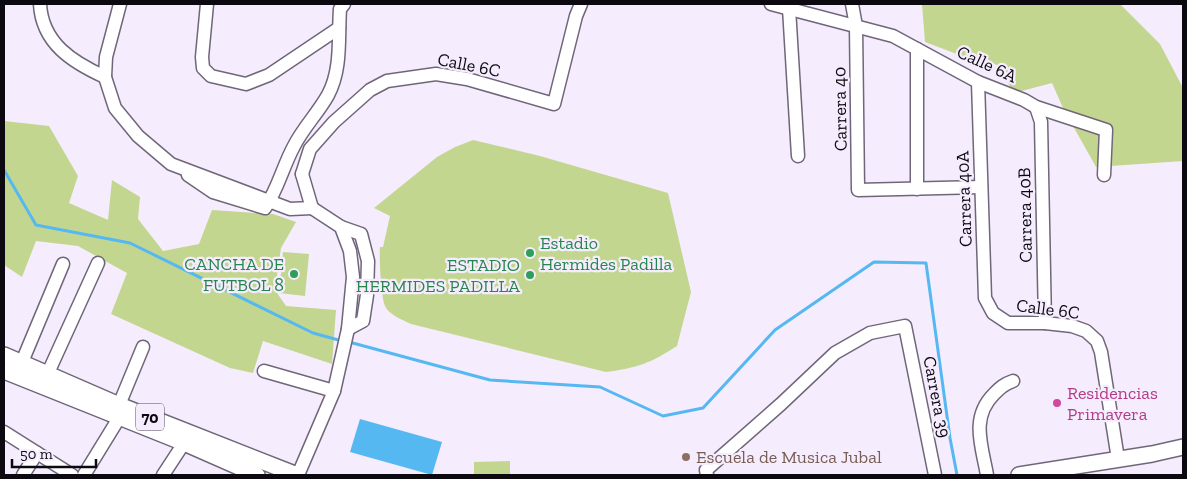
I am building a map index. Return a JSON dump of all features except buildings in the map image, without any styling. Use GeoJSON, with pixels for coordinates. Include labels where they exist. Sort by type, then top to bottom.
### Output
{"type":"FeatureCollection","features":[{"type":"Feature","properties":{"kind":"main road","name":"70"},"geometry":{"type":"LineString","coordinates":[[4,355],[48,373],[184,443],[257,475]]}},
{"type":"Feature","properties":{"kind":"main road","name":"70"},"geometry":{"type":"LineString","coordinates":[[4,370],[298,475]]}},
{"type":"Feature","properties":{"kind":"main road"},"geometry":{"type":"LineString","coordinates":[[1019,475],[1183,447]]}},
{"type":"Feature","properties":{"kind":"street"},"geometry":{"type":"LineString","coordinates":[[40,4],[44,25],[52,40],[61,51],[81,66],[105,77]]}},
{"type":"Feature","properties":{"kind":"street"},"geometry":{"type":"LineString","coordinates":[[120,4],[106,57],[105,77],[115,108],[138,136],[171,164],[213,192],[265,208],[285,169],[294,145],[329,93],[338,61],[340,9],[344,4]]}},
{"type":"Feature","properties":{"kind":"street"},"geometry":{"type":"LineString","coordinates":[[208,4],[202,57],[203,68],[211,76],[246,84],[269,75],[339,28]]}},
{"type":"Feature","properties":{"kind":"street","name":"Calle 6C"},"geometry":{"type":"LineString","coordinates":[[302,174],[310,149],[328,129],[370,90],[387,81],[436,74],[467,79],[554,104],[576,16],[581,4]]}},
{"type":"Feature","properties":{"kind":"street","name":"Calle 6A"},"geometry":{"type":"LineString","coordinates":[[771,4],[893,36],[978,82],[1024,100],[1036,107],[1106,130],[1104,176]]}},
{"type":"Feature","properties":{"kind":"street","name":"Carrera 40"},"geometry":{"type":"LineString","coordinates":[[852,4],[856,26],[858,190],[917,189]]}},
{"type":"Feature","properties":{"kind":"street"},"geometry":{"type":"LineString","coordinates":[[789,8],[798,156]]}},
{"type":"Feature","properties":{"kind":"street"},"geometry":{"type":"LineString","coordinates":[[317,44],[339,48]]}},
{"type":"Feature","properties":{"kind":"street"},"geometry":{"type":"LineString","coordinates":[[917,49],[917,189],[981,186]]}},
{"type":"Feature","properties":{"kind":"street","name":"Carrera 40A"},"geometry":{"type":"LineString","coordinates":[[978,82],[985,298],[993,313]]}},
{"type":"Feature","properties":{"kind":"street","name":"Carrera 40B"},"geometry":{"type":"LineString","coordinates":[[1036,107],[1041,122],[1045,323]]}},
{"type":"Feature","properties":{"kind":"street"},"geometry":{"type":"LineString","coordinates":[[285,169],[302,174],[312,208]]}},
{"type":"Feature","properties":{"kind":"street"},"geometry":{"type":"LineString","coordinates":[[270,201],[290,209],[312,208],[341,227],[361,234],[368,261],[368,295],[363,321],[347,334],[334,390],[298,475]]}},
{"type":"Feature","properties":{"kind":"street"},"geometry":{"type":"LineString","coordinates":[[48,373],[98,263]]}},
{"type":"Feature","properties":{"kind":"street"},"geometry":{"type":"LineString","coordinates":[[22,362],[63,264]]}},
{"type":"Feature","properties":{"kind":"street","name":"Calle 6C"},"geometry":{"type":"LineString","coordinates":[[993,313],[1008,324],[1045,323],[1072,326],[1086,332],[1097,341],[1101,352],[1118,459]]}},
{"type":"Feature","properties":{"kind":"street","name":"Carrera 39"},"geometry":{"type":"LineString","coordinates":[[706,473],[834,353],[870,334],[905,326],[935,475]]}},
{"type":"Feature","properties":{"kind":"street"},"geometry":{"type":"LineString","coordinates":[[84,475],[119,411],[143,347]]}},
{"type":"Feature","properties":{"kind":"street"},"geometry":{"type":"LineString","coordinates":[[264,371],[334,390]]}},
{"type":"Feature","properties":{"kind":"street"},"geometry":{"type":"LineString","coordinates":[[987,475],[979,420],[988,400],[1004,384],[1013,381]]}},
{"type":"Feature","properties":{"kind":"street"},"geometry":{"type":"LineString","coordinates":[[4,432],[72,475]]}},
{"type":"Feature","properties":{"kind":"street"},"geometry":{"type":"LineString","coordinates":[[163,475],[184,443]]}},
{"type":"Feature","properties":{"kind":"street"},"geometry":{"type":"LineString","coordinates":[[23,475],[37,453]]}},
{"type":"Feature","properties":{"kind":"green space"},"geometry":{"type":"Polygon","coordinates":[[[922,4],[1120,4],[1160,44],[1183,88],[1183,161],[1096,167],[1063,108],[1052,83],[1014,93],[998,66],[984,57],[970,59],[925,42],[922,4]]]}},
{"type":"Feature","properties":{"kind":"green space"},"geometry":{"type":"Polygon","coordinates":[[[4,121],[49,126],[78,176],[69,203],[108,220],[112,180],[140,197],[138,219],[163,251],[199,244],[212,210],[273,214],[296,222],[281,248],[275,290],[286,306],[336,310],[332,364],[263,341],[253,373],[230,368],[111,314],[127,273],[78,246],[36,241],[22,277],[4,265],[4,121]]]}},
{"type":"Feature","properties":{"kind":"green space","name":"Estadio Hermides Padilla"},"geometry":{"type":"Polygon","coordinates":[[[473,140],[540,156],[668,193],[691,292],[677,346],[643,364],[627,369],[606,372],[411,324],[396,317],[387,309],[382,294],[380,247],[383,247],[390,216],[374,208],[437,157],[473,140]]]}},
{"type":"Feature","properties":{"kind":"green space","name":"CANCHA DE FUTBOL 8"},"geometry":{"type":"Polygon","coordinates":[[[283,252],[309,254],[305,296],[279,293],[283,252]]]}},
{"type":"Feature","properties":{"kind":"green space"},"geometry":{"type":"Polygon","coordinates":[[[510,461],[510,475],[474,475],[474,462],[510,461]]]}},
{"type":"Feature","properties":{"kind":"water"},"geometry":{"type":"Polygon","coordinates":[[[360,419],[442,442],[432,475],[350,452],[360,419]]]}},
{"type":"Feature","properties":{"kind":"waterway"},"geometry":{"type":"LineString","coordinates":[[4,170],[36,225],[130,243],[313,333],[342,341]]}},
{"type":"Feature","properties":{"kind":"waterway"},"geometry":{"type":"LineString","coordinates":[[349,342],[490,380],[600,387],[663,416],[703,408],[775,330],[874,262],[926,263],[950,438],[957,475]]}},
{"type":"Feature","properties":{"kind":"place","name":"Estadio Hermides Padilla"},"geometry":{"type":"Point","coordinates":[530,253]}},
{"type":"Feature","properties":{"kind":"place","name":"CANCHA DE FUTBOL 8"},"geometry":{"type":"Point","coordinates":[294,274]}},
{"type":"Feature","properties":{"kind":"place","name":"ESTADIO HERMIDES PADILLA"},"geometry":{"type":"Point","coordinates":[530,275]}},
{"type":"Feature","properties":{"kind":"place","name":"Residencias Primavera"},"geometry":{"type":"Point","coordinates":[1057,403]}},
{"type":"Feature","properties":{"kind":"place","name":"Escuela de Musica Jubal"},"geometry":{"type":"Point","coordinates":[686,457]}}]}
